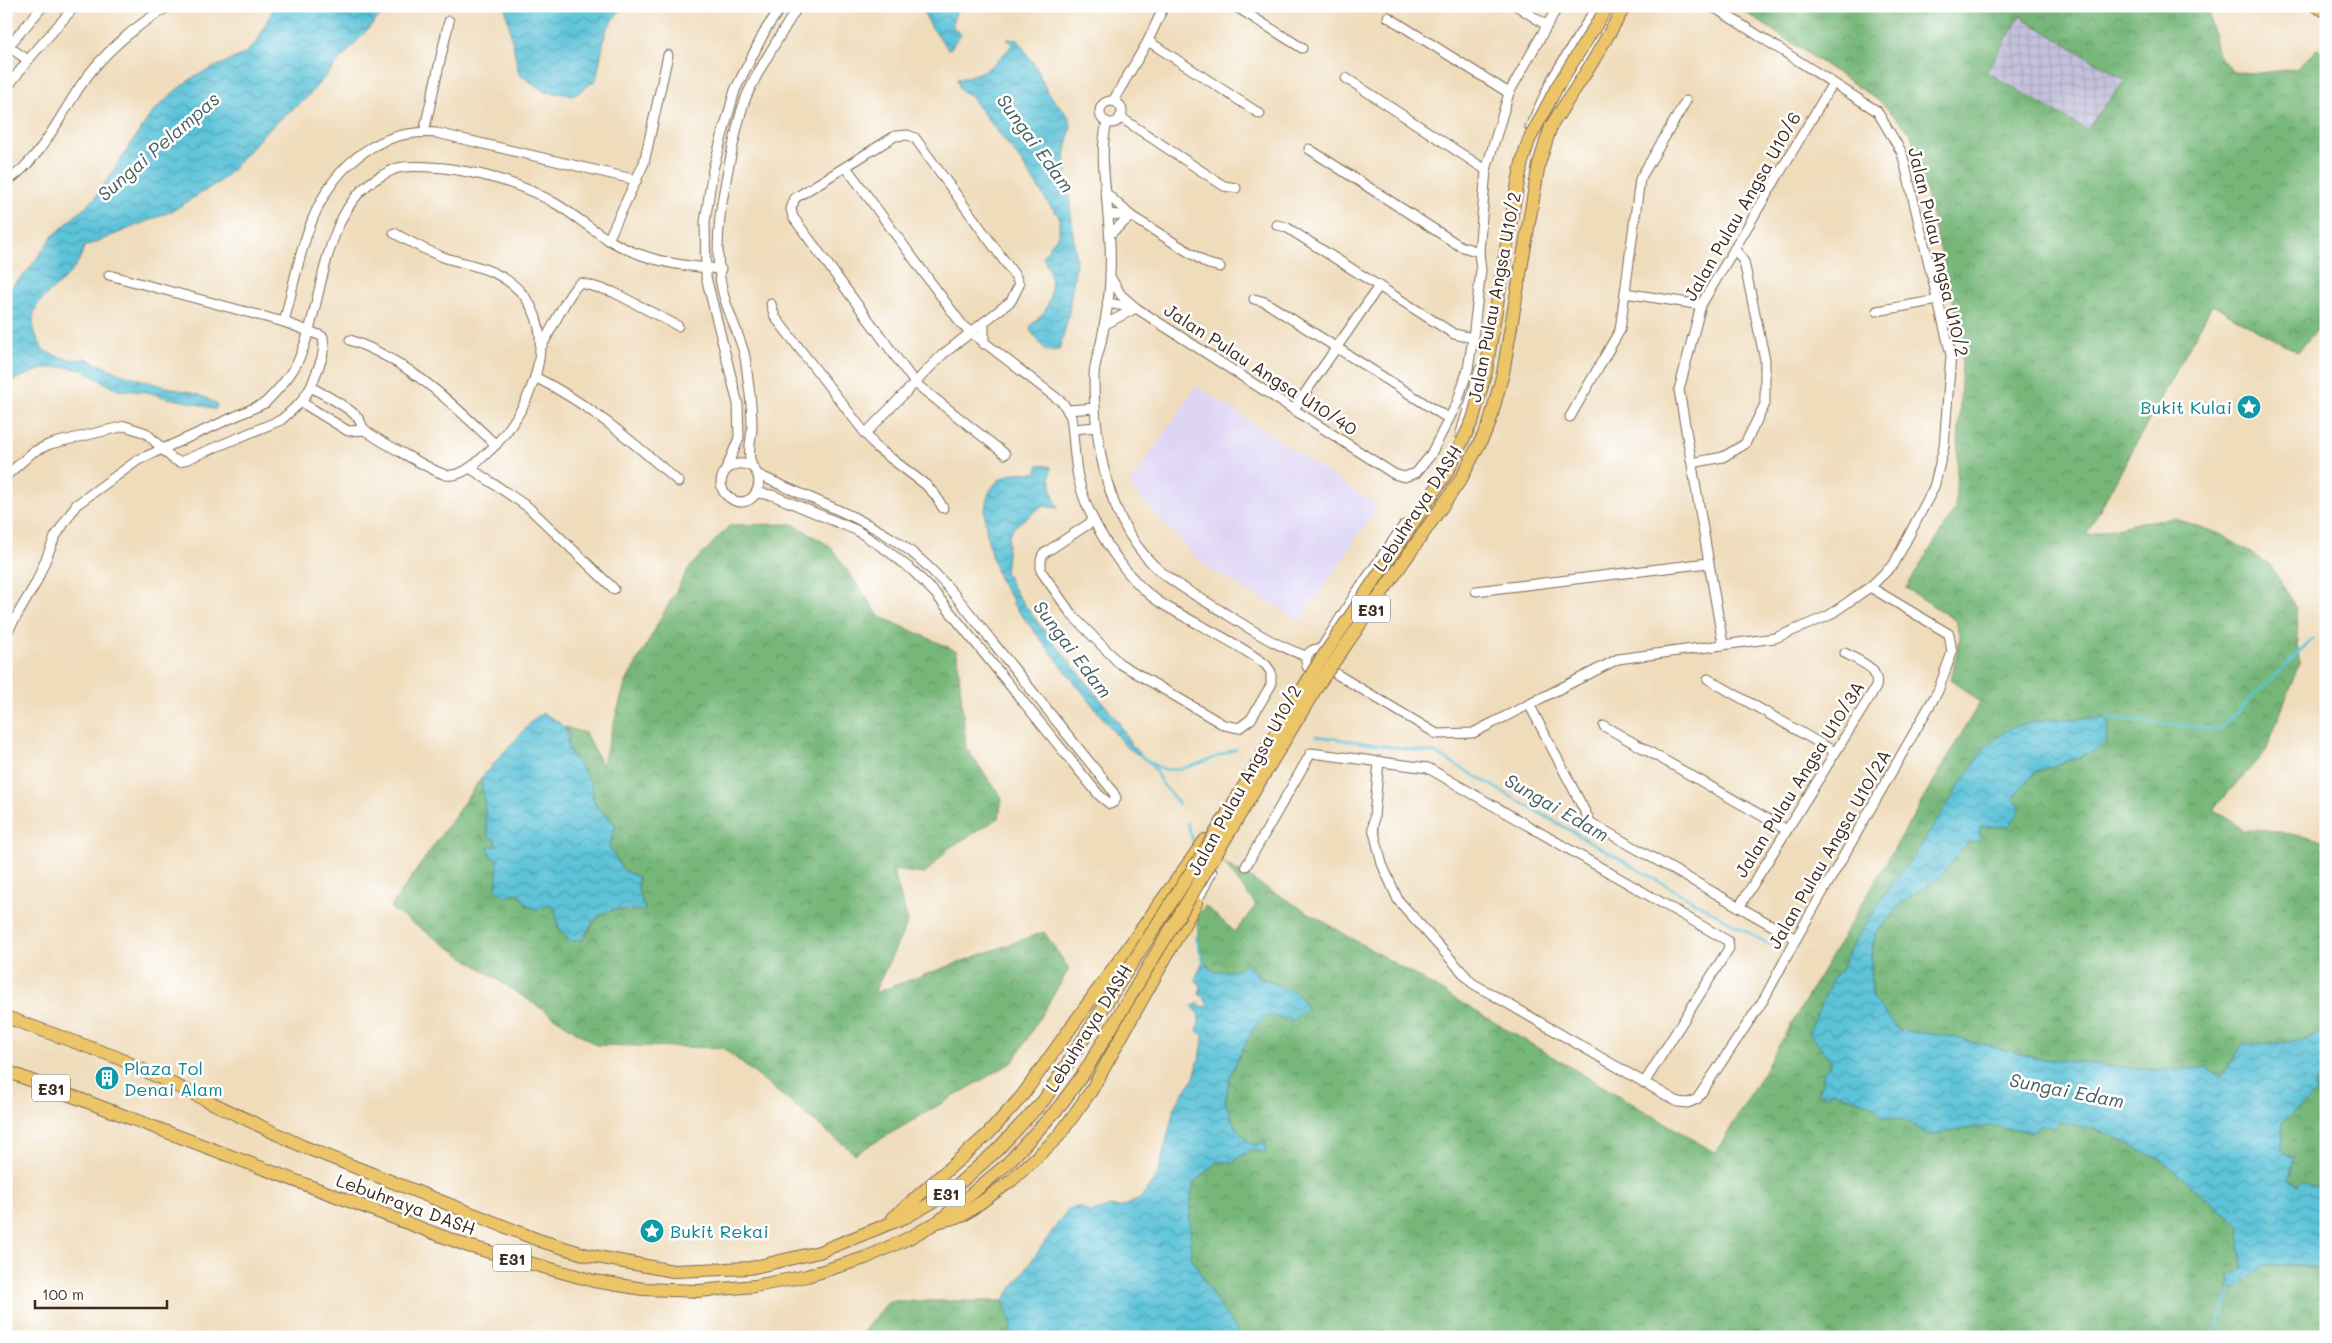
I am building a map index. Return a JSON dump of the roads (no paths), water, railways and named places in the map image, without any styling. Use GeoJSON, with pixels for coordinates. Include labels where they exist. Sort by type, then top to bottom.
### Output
{"type":"FeatureCollection","features":[{"type":"Feature","properties":{"kind":"highway","name":"Lebuhraya DASH"},"geometry":{"type":"LineString","coordinates":[[6,1018],[116,1057],[302,1146],[381,1179],[541,1241],[587,1255],[673,1270],[737,1270],[819,1252],[887,1223],[906,1217],[933,1202],[954,1188],[996,1151],[1044,1100],[1207,847],[1316,667],[1448,471],[1473,420],[1486,370],[1511,219],[1522,162],[1529,140],[1557,87],[1608,6]]}},
{"type":"Feature","properties":{"kind":"highway","name":"Lebuhraya DASH"},"geometry":{"type":"LineString","coordinates":[[6,1071],[468,1246],[594,1281],[643,1290],[699,1291],[755,1286],[807,1276],[865,1258],[909,1238],[939,1221],[1007,1164],[1059,1107],[1084,1073],[1318,685],[1461,479],[1489,425],[1504,372],[1539,164],[1551,126],[1590,66],[1625,6]]}},
{"type":"Feature","properties":{"kind":"highway"},"geometry":{"type":"LineString","coordinates":[[887,1223],[988,1134],[1022,1096],[1207,837]]}},
{"type":"Feature","properties":{"kind":"highway"},"geometry":{"type":"LineString","coordinates":[[939,1221],[951,1220],[962,1216],[1012,1180],[1058,1137],[1091,1091],[1196,903]]}},
{"type":"Feature","properties":{"kind":"main road"},"geometry":{"type":"LineString","coordinates":[[2315,6],[2326,12]]}},
{"type":"Feature","properties":{"kind":"street"},"geometry":{"type":"LineString","coordinates":[[28,60],[7,46],[43,6]]}},
{"type":"Feature","properties":{"kind":"street"},"geometry":{"type":"LineString","coordinates":[[6,89],[28,60],[75,6]]}},
{"type":"Feature","properties":{"kind":"street"},"geometry":{"type":"LineString","coordinates":[[6,182],[47,141],[82,83],[100,62],[157,9],[169,6]]}},
{"type":"Feature","properties":{"kind":"street"},"geometry":{"type":"LineString","coordinates":[[759,475],[760,481],[757,493],[748,500],[737,501],[731,499],[723,490],[722,484],[725,472],[735,452],[739,438],[738,404],[706,277],[705,222],[714,169],[735,90],[766,29],[782,6]]}},
{"type":"Feature","properties":{"kind":"street"},"geometry":{"type":"LineString","coordinates":[[752,467],[750,455],[752,427],[750,395],[744,354],[722,288],[720,215],[740,119],[747,96],[798,6]]}},
{"type":"Feature","properties":{"kind":"street"},"geometry":{"type":"LineString","coordinates":[[1113,101],[1148,41],[1164,6]]}},
{"type":"Feature","properties":{"kind":"street"},"geometry":{"type":"LineString","coordinates":[[1235,6],[1302,48]]}},
{"type":"Feature","properties":{"kind":"street"},"geometry":{"type":"LineString","coordinates":[[1517,6],[1546,25]]}},
{"type":"Feature","properties":{"kind":"street"},"geometry":{"type":"LineString","coordinates":[[1254,299],[1265,302],[1449,419],[1465,380],[1473,338],[1481,270],[1479,252],[1486,170],[1509,93],[1558,6]]}},
{"type":"Feature","properties":{"kind":"street","name":"Jalan Pulau Angsa U10/2"},"geometry":{"type":"LineString","coordinates":[[1321,649],[1356,594],[1435,482],[1460,436],[1481,366],[1517,162],[1538,106],[1552,79],[1597,6]]}},
{"type":"Feature","properties":{"kind":"street","name":"Jalan Pulau Angsa U10/2"},"geometry":{"type":"LineString","coordinates":[[1330,658],[1414,542],[1468,457],[1486,423],[1501,365],[1535,164],[1546,126],[1561,93],[1616,6]]}},
{"type":"Feature","properties":{"kind":"street","name":"Jalan Pulau Angsa U10/2"},"geometry":{"type":"LineString","coordinates":[[1196,903],[1325,671],[1437,734],[1473,733],[1618,659],[1774,638],[1828,616],[1870,586],[1894,564],[1934,487],[1944,447],[1951,355],[1902,152],[1877,111],[1712,6]]}},
{"type":"Feature","properties":{"kind":"street"},"geometry":{"type":"LineString","coordinates":[[1388,17],[1509,93]]}},
{"type":"Feature","properties":{"kind":"street"},"geometry":{"type":"LineString","coordinates":[[424,132],[449,21]]}},
{"type":"Feature","properties":{"kind":"street"},"geometry":{"type":"LineString","coordinates":[[1148,41],[1260,114]]}},
{"type":"Feature","properties":{"kind":"street"},"geometry":{"type":"LineString","coordinates":[[608,240],[644,163],[668,55]]}},
{"type":"Feature","properties":{"kind":"street"},"geometry":{"type":"LineString","coordinates":[[1346,78],[1486,170]]}},
{"type":"Feature","properties":{"kind":"street","name":"Jalan Pulau Angsa U10/6"},"geometry":{"type":"LineString","coordinates":[[1723,644],[1679,390],[1701,305],[1833,83]]}},
{"type":"Feature","properties":{"kind":"street"},"geometry":{"type":"LineString","coordinates":[[1113,101],[1121,107],[1120,118],[1114,122],[1107,122],[1102,118],[1100,109],[1106,102],[1113,101]]}},
{"type":"Feature","properties":{"kind":"street"},"geometry":{"type":"LineString","coordinates":[[1570,417],[1620,330],[1640,179],[1686,101]]}},
{"type":"Feature","properties":{"kind":"street"},"geometry":{"type":"LineString","coordinates":[[1120,118],[1224,186],[1236,188]]}},
{"type":"Feature","properties":{"kind":"street"},"geometry":{"type":"LineString","coordinates":[[1107,122],[1103,138],[1103,176],[1110,234],[1110,278],[1104,325],[1094,374],[1097,427],[1113,502],[1126,530],[1159,570],[1182,588],[1282,648],[1306,656]]}},
{"type":"Feature","properties":{"kind":"street"},"geometry":{"type":"LineString","coordinates":[[284,322],[301,255],[318,207],[347,164],[378,143],[395,136],[424,132],[437,133],[636,180]]}},
{"type":"Feature","properties":{"kind":"street"},"geometry":{"type":"LineString","coordinates":[[865,434],[915,383],[969,333],[1011,302],[1019,285],[1016,277],[915,138],[908,135],[895,136],[795,198],[791,209],[792,217],[915,383],[1005,454]]}},
{"type":"Feature","properties":{"kind":"street"},"geometry":{"type":"LineString","coordinates":[[1309,149],[1460,246],[1479,252]]}},
{"type":"Feature","properties":{"kind":"street"},"geometry":{"type":"LineString","coordinates":[[6,634],[36,583],[54,537],[76,505],[126,466],[265,403],[276,393],[298,362],[336,234],[352,200],[374,180],[397,168],[424,166],[463,170],[528,188],[558,205],[608,240],[638,254],[670,263],[721,269]]}},
{"type":"Feature","properties":{"kind":"street"},"geometry":{"type":"LineString","coordinates":[[846,166],[969,333],[1066,407],[1073,429],[1078,477],[1093,521],[1104,540],[1123,565],[1161,603],[1266,665],[1272,679],[1259,706],[1246,724],[1239,728],[1224,725],[1119,663],[1072,615],[1041,571],[1041,560],[1049,550],[1093,521]]}},
{"type":"Feature","properties":{"kind":"street"},"geometry":{"type":"LineString","coordinates":[[1105,192],[1131,216],[1208,264],[1220,267]]}},
{"type":"Feature","properties":{"kind":"street"},"geometry":{"type":"LineString","coordinates":[[1108,214],[1131,216]]}},
{"type":"Feature","properties":{"kind":"street"},"geometry":{"type":"LineString","coordinates":[[1110,234],[1131,216]]}},
{"type":"Feature","properties":{"kind":"street"},"geometry":{"type":"LineString","coordinates":[[1277,225],[1286,227],[1454,334],[1473,338]]}},
{"type":"Feature","properties":{"kind":"street"},"geometry":{"type":"LineString","coordinates":[[312,387],[356,416],[365,430],[443,474],[457,474],[470,468],[496,445],[524,407],[535,377],[540,349],[534,312],[517,288],[485,268],[436,254],[394,233]]}},
{"type":"Feature","properties":{"kind":"street"},"geometry":{"type":"LineString","coordinates":[[1692,463],[1722,457],[1745,444],[1765,404],[1765,360],[1744,262],[1735,249]]}},
{"type":"Feature","properties":{"kind":"street"},"geometry":{"type":"LineString","coordinates":[[6,476],[33,452],[50,444],[125,426],[146,433],[173,459],[180,462],[281,420],[301,402],[312,387],[322,358],[324,341],[319,335],[284,322],[109,275]]}},
{"type":"Feature","properties":{"kind":"street"},"geometry":{"type":"LineString","coordinates":[[1104,325],[1136,308],[1121,295],[1110,278]]}},
{"type":"Feature","properties":{"kind":"street"},"geometry":{"type":"LineString","coordinates":[[540,349],[552,330],[573,288],[581,283],[614,292],[678,326]]}},
{"type":"Feature","properties":{"kind":"street"},"geometry":{"type":"LineString","coordinates":[[1294,409],[1379,286]]}},
{"type":"Feature","properties":{"kind":"street"},"geometry":{"type":"LineString","coordinates":[[1625,293],[1701,305]]}},
{"type":"Feature","properties":{"kind":"street"},"geometry":{"type":"LineString","coordinates":[[1877,311],[1938,300]]}},
{"type":"Feature","properties":{"kind":"street","name":"Jalan Pulau Angsa U10/40"},"geometry":{"type":"LineString","coordinates":[[1107,303],[1136,308],[1394,474],[1404,477],[1416,473],[1430,456],[1449,419]]}},
{"type":"Feature","properties":{"kind":"street"},"geometry":{"type":"LineString","coordinates":[[771,304],[775,317],[876,448],[926,485],[936,496],[943,508]]}},
{"type":"Feature","properties":{"kind":"street"},"geometry":{"type":"LineString","coordinates":[[984,322],[984,344]]}},
{"type":"Feature","properties":{"kind":"street"},"geometry":{"type":"LineString","coordinates":[[350,340],[367,346],[416,374],[458,409],[496,445]]}},
{"type":"Feature","properties":{"kind":"street"},"geometry":{"type":"LineString","coordinates":[[535,377],[556,388],[619,429],[679,482]]}},
{"type":"Feature","properties":{"kind":"street"},"geometry":{"type":"LineString","coordinates":[[301,402],[348,431],[365,430]]}},
{"type":"Feature","properties":{"kind":"street"},"geometry":{"type":"LineString","coordinates":[[1066,407],[1095,408]]}},
{"type":"Feature","properties":{"kind":"street"},"geometry":{"type":"LineString","coordinates":[[1073,429],[1097,427]]}},
{"type":"Feature","properties":{"kind":"street"},"geometry":{"type":"LineString","coordinates":[[725,472],[735,464],[741,463],[752,467],[759,475],[863,520],[903,546],[950,590],[1112,790],[1116,798],[1114,802],[1110,804],[1105,802],[946,607],[913,571],[888,551],[856,530],[772,495],[757,493]]}},
{"type":"Feature","properties":{"kind":"street"},"geometry":{"type":"LineString","coordinates":[[470,468],[528,507],[614,589]]}},
{"type":"Feature","properties":{"kind":"street"},"geometry":{"type":"LineString","coordinates":[[1476,591],[1708,563]]}},
{"type":"Feature","properties":{"kind":"street","name":"Jalan Pulau Angsa U10/2A"},"geometry":{"type":"LineString","coordinates":[[1379,761],[1373,828],[1382,864],[1398,900],[1472,983],[1678,1102],[1688,1103],[1698,1099],[1764,999],[1796,938],[1938,691],[1952,652],[1950,634],[1870,586]]}},
{"type":"Feature","properties":{"kind":"street"},"geometry":{"type":"LineString","coordinates":[[1321,649],[1330,658],[1331,663],[1325,671],[1315,673],[1309,670],[1306,664],[1306,656],[1311,651],[1321,649]]}},
{"type":"Feature","properties":{"kind":"street","name":"Jalan Pulau Angsa U10/3A"},"geometry":{"type":"LineString","coordinates":[[1739,906],[1876,687],[1878,678],[1874,671],[1845,653]]}},
{"type":"Feature","properties":{"kind":"street","name":"Jalan Pulau Angsa U10/2"},"geometry":{"type":"LineString","coordinates":[[1207,837],[1309,670]]}},
{"type":"Feature","properties":{"kind":"street"},"geometry":{"type":"LineString","coordinates":[[1708,679],[1835,752]]}},
{"type":"Feature","properties":{"kind":"street"},"geometry":{"type":"LineString","coordinates":[[1529,704],[1591,823],[1796,938]]}},
{"type":"Feature","properties":{"kind":"street"},"geometry":{"type":"LineString","coordinates":[[1604,726],[1786,830]]}},
{"type":"Feature","properties":{"kind":"street"},"geometry":{"type":"LineString","coordinates":[[1246,866],[1311,753],[1428,768],[1728,941],[1729,948],[1644,1083]]}},
{"type":"Feature","properties":{"kind":"water","name":"Sungai Pelampas"},"geometry":{"type":"Polygon","coordinates":[[[274,6],[392,6],[375,21],[307,97],[265,132],[219,182],[172,211],[84,247],[76,265],[40,302],[35,310],[33,320],[35,333],[43,350],[75,360],[86,358],[124,374],[198,394],[217,405],[215,410],[148,392],[117,390],[83,370],[66,367],[44,368],[6,383],[6,291],[27,272],[52,237],[95,198],[151,114],[175,91],[195,76],[244,54],[258,40],[274,6]]]}},
{"type":"Feature","properties":{"kind":"water"},"geometry":{"type":"Polygon","coordinates":[[[505,6],[623,6],[606,30],[596,80],[575,95],[545,92],[519,74],[505,6]]]}},
{"type":"Feature","properties":{"kind":"water"},"geometry":{"type":"Polygon","coordinates":[[[921,6],[965,6],[965,9],[956,12],[953,28],[961,34],[950,49],[948,49],[930,25],[921,6]]]}},
{"type":"Feature","properties":{"kind":"water"},"geometry":{"type":"Polygon","coordinates":[[[1007,39],[1018,40],[1037,69],[1047,92],[1069,117],[1071,126],[1065,156],[1076,262],[1068,318],[1059,350],[1046,351],[1030,330],[1032,324],[1045,311],[1050,297],[1050,276],[1043,256],[1059,234],[1059,216],[1050,206],[1020,160],[969,95],[960,90],[957,79],[975,74],[994,64],[1012,45],[1007,39]]]}},
{"type":"Feature","properties":{"kind":"water"},"geometry":{"type":"Polygon","coordinates":[[[1039,464],[1051,467],[1050,477],[1058,508],[1043,506],[1015,526],[1009,535],[1005,572],[1016,593],[1038,623],[1118,721],[1130,743],[1142,757],[1125,746],[1012,603],[1013,600],[999,578],[987,533],[986,502],[992,488],[1001,479],[1017,473],[1036,473],[1039,464]]]}},
{"type":"Feature","properties":{"kind":"water"},"geometry":{"type":"Polygon","coordinates":[[[543,713],[559,722],[565,729],[568,740],[567,748],[591,783],[594,804],[616,825],[609,847],[623,870],[638,877],[638,891],[645,910],[613,910],[602,914],[582,938],[574,941],[568,940],[564,933],[560,932],[554,906],[550,904],[538,910],[527,905],[519,893],[511,894],[505,898],[496,889],[498,860],[491,856],[488,847],[497,845],[495,840],[488,836],[481,778],[535,718],[543,713]]]}},
{"type":"Feature","properties":{"kind":"water"},"geometry":{"type":"Polygon","coordinates":[[[2109,718],[2106,744],[2090,753],[2036,772],[2012,799],[2021,808],[2010,826],[1980,827],[1980,841],[1968,842],[1939,878],[1903,901],[1875,934],[1871,961],[1872,998],[1899,1030],[1953,1037],[2040,1059],[2165,1071],[2208,1067],[2221,1077],[2243,1044],[2287,1042],[2309,1038],[2326,1028],[2326,1080],[2319,1078],[2315,1083],[2316,1093],[2283,1121],[2281,1150],[2294,1158],[2289,1181],[2298,1186],[2302,1182],[2322,1189],[2320,1204],[2326,1207],[2326,1269],[2320,1266],[2265,1266],[2238,1288],[2230,1290],[2228,1276],[2242,1270],[2241,1227],[2161,1160],[2096,1129],[2059,1122],[2055,1128],[2041,1125],[2032,1132],[1989,1125],[1930,1135],[1904,1120],[1883,1117],[1872,1104],[1831,1091],[1829,1095],[1817,1092],[1824,1082],[1822,1076],[1832,1061],[1809,1033],[1832,980],[1841,970],[1848,953],[1889,887],[1915,855],[1985,747],[2010,728],[2049,719],[2109,718]]]}},
{"type":"Feature","properties":{"kind":"water"},"geometry":{"type":"Polygon","coordinates":[[[1203,961],[1215,972],[1231,971],[1249,965],[1259,977],[1297,993],[1307,1008],[1292,1021],[1269,1015],[1255,1027],[1230,1076],[1225,1101],[1235,1126],[1248,1142],[1255,1145],[1264,1140],[1266,1152],[1250,1150],[1233,1163],[1217,1161],[1193,1184],[1190,1208],[1191,1256],[1211,1293],[1241,1337],[1009,1337],[1012,1324],[1003,1301],[1068,1209],[1079,1207],[1091,1213],[1110,1206],[1119,1208],[1140,1199],[1158,1175],[1175,1105],[1194,1078],[1202,1048],[1203,1035],[1197,1031],[1199,1018],[1192,1006],[1199,1003],[1203,1007],[1208,1006],[1205,999],[1199,994],[1201,986],[1195,980],[1203,961]]]}},
{"type":"Feature","properties":{"kind":"waterway"},"geometry":{"type":"LineString","coordinates":[[2107,718],[2219,729],[2314,638]]}},
{"type":"Feature","properties":{"kind":"waterway","name":"Sungai Edam"},"geometry":{"type":"LineString","coordinates":[[1316,736],[1435,753],[1770,945]]}},
{"type":"Feature","properties":{"kind":"waterway","name":"Sungai Edam"},"geometry":{"type":"LineString","coordinates":[[1140,755],[1157,767],[1172,770],[1200,763],[1236,749]]}},
{"type":"Feature","properties":{"kind":"waterway"},"geometry":{"type":"LineString","coordinates":[[1152,765],[1162,783],[1179,804]]}},
{"type":"Feature","properties":{"kind":"waterway"},"geometry":{"type":"LineString","coordinates":[[1187,823],[1193,841]]}},
{"type":"Feature","properties":{"kind":"waterway"},"geometry":{"type":"LineString","coordinates":[[1196,937],[1203,961]]}},
{"type":"Feature","properties":{"kind":"waterway"},"geometry":{"type":"LineString","coordinates":[[2213,1337],[2231,1289]]}},
{"type":"Feature","properties":{"kind":"place","name":"Bukit Kulai"},"geometry":{"type":"Point","coordinates":[2249,407]}},
{"type":"Feature","properties":{"kind":"place","name":"Plaza Tol Denai Alam"},"geometry":{"type":"Point","coordinates":[107,1078]}},
{"type":"Feature","properties":{"kind":"place","name":"Bukit Rekai"},"geometry":{"type":"Point","coordinates":[652,1231]}}]}
